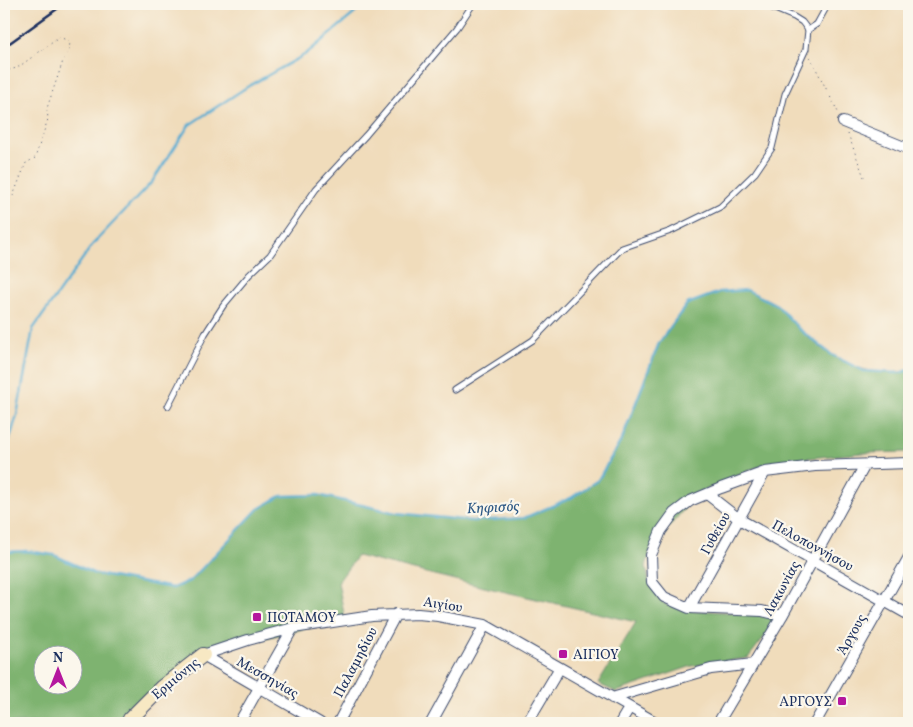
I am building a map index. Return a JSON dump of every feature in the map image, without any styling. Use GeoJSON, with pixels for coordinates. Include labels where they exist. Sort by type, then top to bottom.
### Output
{"type":"FeatureCollection","features":[{"type":"Feature","properties":{"kind":"street"},"geometry":{"type":"LineString","coordinates":[[843,122],[909,148]]}},
{"type":"Feature","properties":{"kind":"street"},"geometry":{"type":"LineString","coordinates":[[782,616],[762,611],[689,608],[664,597],[654,587],[651,574],[651,555],[661,531],[674,513],[690,501],[765,472],[815,466],[909,463]]}},
{"type":"Feature","properties":{"kind":"street","name":"Λακωνίας"},"geometry":{"type":"LineString","coordinates":[[718,723],[782,616],[865,464]]}},
{"type":"Feature","properties":{"kind":"street","name":"Γυθείου"},"geometry":{"type":"LineString","coordinates":[[689,608],[765,472]]}},
{"type":"Feature","properties":{"kind":"street","name":"Πελοποννήσου"},"geometry":{"type":"LineString","coordinates":[[707,494],[739,519],[909,615]]}},
{"type":"Feature","properties":{"kind":"street","name":"Άργους"},"geometry":{"type":"LineString","coordinates":[[815,723],[909,557]]}},
{"type":"Feature","properties":{"kind":"street","name":"Αιγίου"},"geometry":{"type":"LineString","coordinates":[[203,655],[293,628],[396,614],[438,616],[485,625],[559,669],[657,723]]}},
{"type":"Feature","properties":{"kind":"street","name":"Παλαμηδίου"},"geometry":{"type":"LineString","coordinates":[[338,723],[396,614]]}},
{"type":"Feature","properties":{"kind":"street"},"geometry":{"type":"LineString","coordinates":[[431,723],[485,625]]}},
{"type":"Feature","properties":{"kind":"street"},"geometry":{"type":"LineString","coordinates":[[239,723],[293,628]]}},
{"type":"Feature","properties":{"kind":"street","name":"Μεσσηνίας"},"geometry":{"type":"LineString","coordinates":[[203,655],[320,723]]}},
{"type":"Feature","properties":{"kind":"street","name":"Ερμιόνης"},"geometry":{"type":"LineString","coordinates":[[128,723],[156,692],[203,655]]}},
{"type":"Feature","properties":{"kind":"street"},"geometry":{"type":"LineString","coordinates":[[612,698],[711,669],[753,664]]}},
{"type":"Feature","properties":{"kind":"street"},"geometry":{"type":"LineString","coordinates":[[527,723],[559,669]]}},
{"type":"Feature","properties":{"kind":"street"},"geometry":{"type":"LineString","coordinates":[[620,723],[629,708]]}},
{"type":"Feature","properties":{"kind":"lane"},"geometry":{"type":"LineString","coordinates":[[168,406],[202,339],[227,301],[275,249],[316,189],[366,135],[429,61],[461,23],[473,4]]}},
{"type":"Feature","properties":{"kind":"lane"},"geometry":{"type":"LineString","coordinates":[[455,390],[533,340],[622,248],[671,231],[720,207],[756,173],[772,148],[785,94],[806,49],[808,30],[802,22],[794,17],[764,4]]}},
{"type":"Feature","properties":{"kind":"lane"},"geometry":{"type":"LineString","coordinates":[[808,30],[817,24],[828,4]]}},
{"type":"Feature","properties":{"kind":"path"},"geometry":{"type":"LineString","coordinates":[[4,71],[18,68],[60,37],[70,42],[69,50],[63,61],[48,108],[48,119],[35,158],[26,163],[13,196]]}},
{"type":"Feature","properties":{"kind":"path"},"geometry":{"type":"LineString","coordinates":[[806,49],[843,122],[864,177]]}},
{"type":"Feature","properties":{"kind":"green space"},"geometry":{"type":"Polygon","coordinates":[[[747,290],[771,301],[781,308],[796,326],[822,349],[849,364],[878,372],[894,373],[909,370],[909,452],[862,453],[762,465],[697,494],[651,548],[646,566],[649,582],[660,600],[667,605],[688,610],[761,614],[779,618],[748,658],[692,666],[616,692],[598,684],[636,622],[357,556],[338,582],[345,619],[199,654],[124,723],[4,723],[4,552],[27,551],[54,555],[95,574],[173,588],[191,580],[258,509],[281,496],[318,495],[397,513],[473,521],[524,518],[571,498],[598,480],[622,439],[659,343],[687,304],[720,292],[747,290]]]}},
{"type":"Feature","properties":{"kind":"waterway"},"geometry":{"type":"LineString","coordinates":[[4,458],[17,415],[33,329],[93,244],[152,182],[189,125],[247,87],[306,54],[355,13],[360,4]]}},
{"type":"Feature","properties":{"kind":"waterway","name":"Κηφισός"},"geometry":{"type":"LineString","coordinates":[[4,552],[27,551],[54,555],[95,574],[173,588],[191,580],[258,509],[281,496],[318,495],[397,513],[473,521],[524,518],[571,498],[598,480],[622,439],[659,343],[687,304],[720,292],[747,290],[777,305],[799,329],[832,355],[864,371],[899,373],[909,370]]}},
{"type":"Feature","properties":{"kind":"railway"},"geometry":{"type":"LineString","coordinates":[[4,47],[64,4]]}},
{"type":"Feature","properties":{"kind":"place","name":"ΠΟΤΑΜΟΥ"},"geometry":{"type":"Point","coordinates":[257,617]}},
{"type":"Feature","properties":{"kind":"place","name":"ΑΙΓΙΟΥ"},"geometry":{"type":"Point","coordinates":[563,654]}},
{"type":"Feature","properties":{"kind":"place","name":"ΑΡΓΟΥΣ"},"geometry":{"type":"Point","coordinates":[842,701]}}]}
